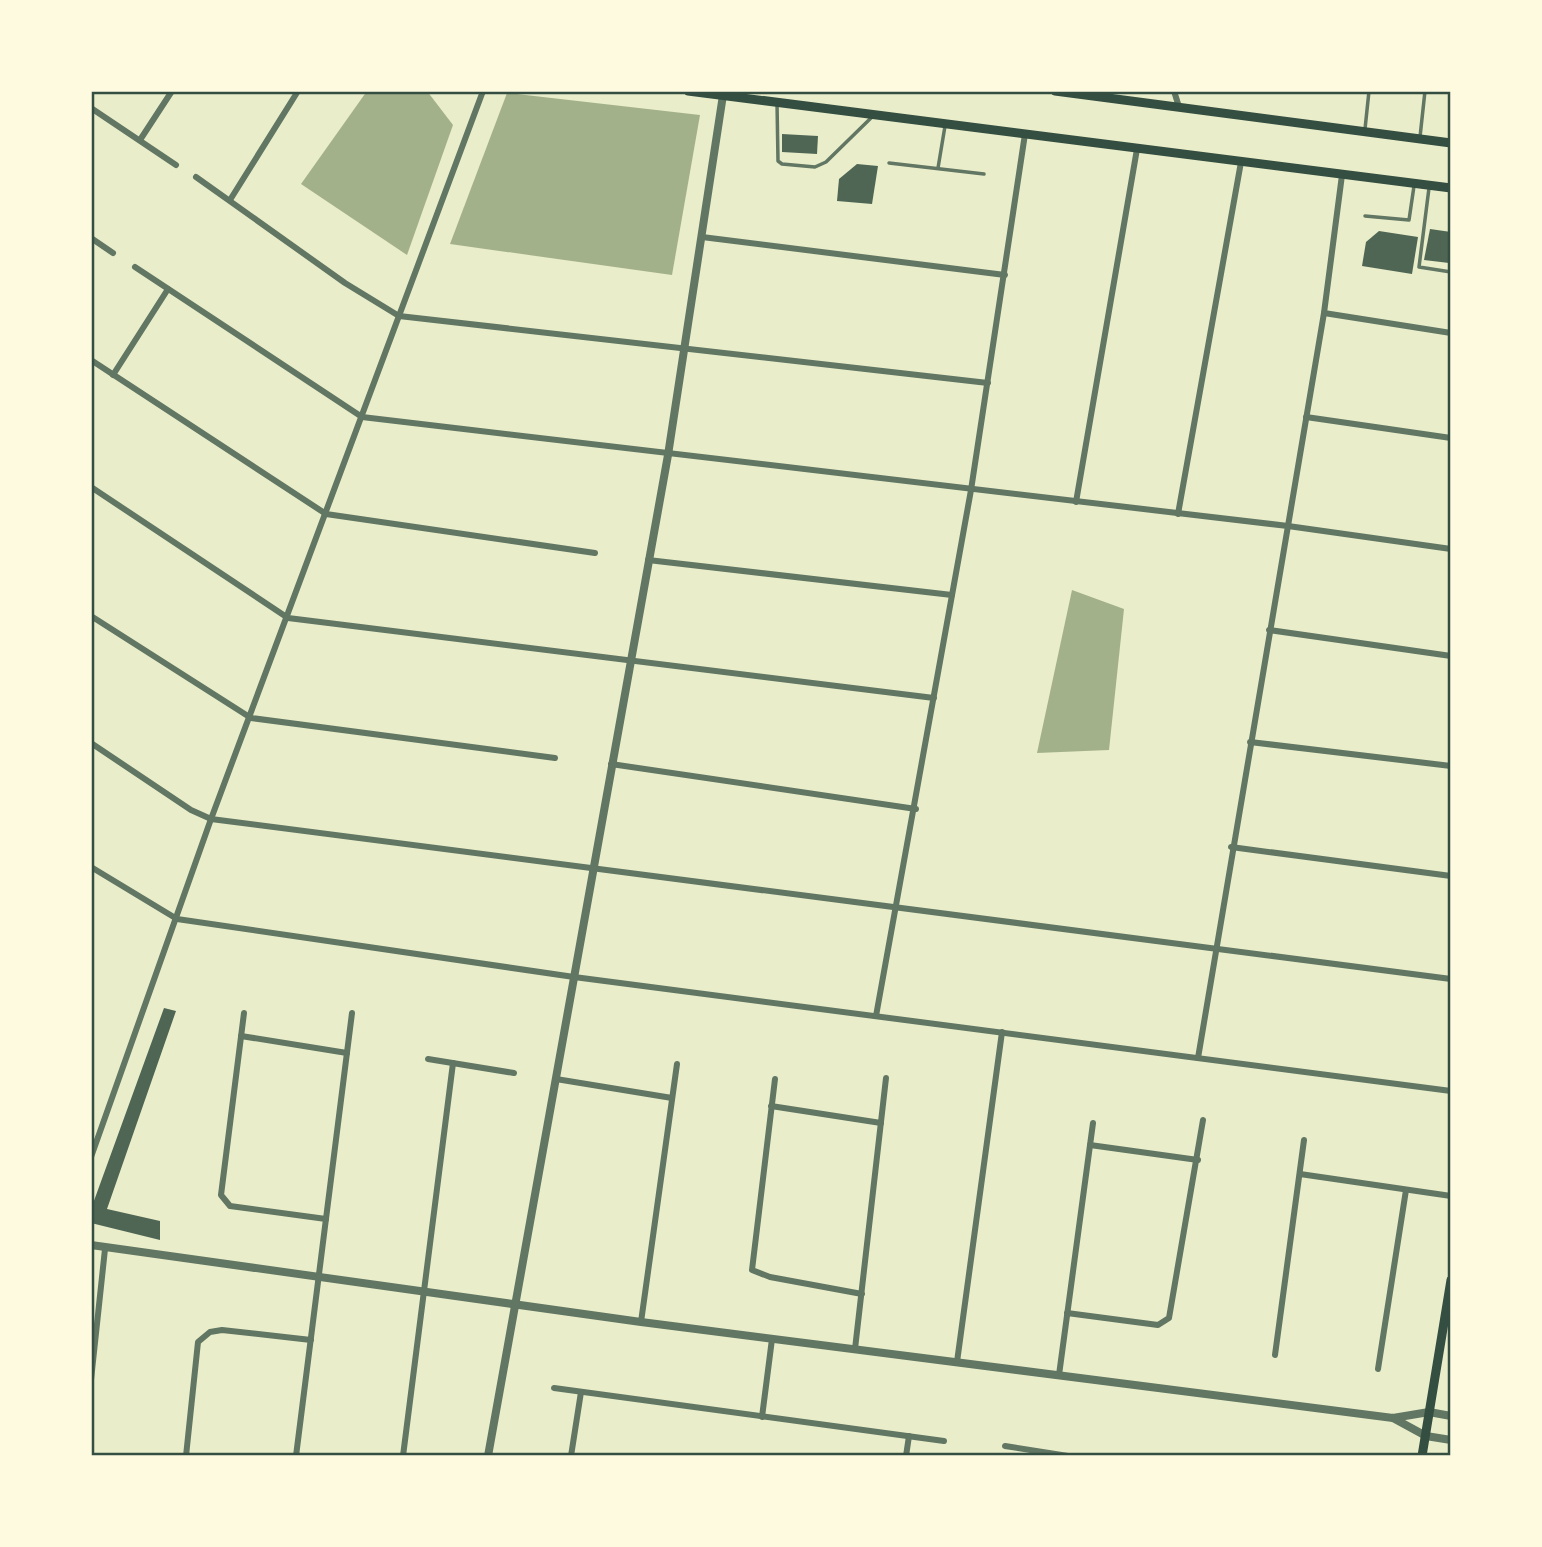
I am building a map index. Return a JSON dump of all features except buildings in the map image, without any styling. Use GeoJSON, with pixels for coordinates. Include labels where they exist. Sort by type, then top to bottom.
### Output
{"type":"FeatureCollection","features":[{"type":"Feature","properties":{"kind":"main road"},"geometry":{"type":"LineString","coordinates":[[688,91],[723,93],[1451,188]]}},
{"type":"Feature","properties":{"kind":"main road"},"geometry":{"type":"LineString","coordinates":[[1055,91],[1451,143]]}},
{"type":"Feature","properties":{"kind":"main road"},"geometry":{"type":"LineString","coordinates":[[1422,1456],[1451,1280]]}},
{"type":"Feature","properties":{"kind":"street"},"geometry":{"type":"LineString","coordinates":[[140,140],[172,91]]}},
{"type":"Feature","properties":{"kind":"street"},"geometry":{"type":"LineString","coordinates":[[230,200],[298,91]]}},
{"type":"Feature","properties":{"kind":"street"},"geometry":{"type":"LineString","coordinates":[[91,1157],[211,819],[251,718],[483,91]]}},
{"type":"Feature","properties":{"kind":"street"},"geometry":{"type":"LineString","coordinates":[[1174,91],[1179,107]]}},
{"type":"Feature","properties":{"kind":"street"},"geometry":{"type":"LineString","coordinates":[[488,1456],[668,455],[723,93]]}},
{"type":"Feature","properties":{"kind":"street"},"geometry":{"type":"LineString","coordinates":[[91,108],[176,165]]}},
{"type":"Feature","properties":{"kind":"street"},"geometry":{"type":"LineString","coordinates":[[876,1016],[916,809],[971,490],[1025,134]]}},
{"type":"Feature","properties":{"kind":"street"},"geometry":{"type":"LineString","coordinates":[[1076,502],[1137,149]]}},
{"type":"Feature","properties":{"kind":"street"},"geometry":{"type":"LineString","coordinates":[[1178,513],[1241,162]]}},
{"type":"Feature","properties":{"kind":"street"},"geometry":{"type":"LineString","coordinates":[[1198,1058],[1214,947],[1324,313],[1342,175]]}},
{"type":"Feature","properties":{"kind":"street"},"geometry":{"type":"LineString","coordinates":[[195,177],[345,283],[399,316],[988,383]]}},
{"type":"Feature","properties":{"kind":"street"},"geometry":{"type":"LineString","coordinates":[[702,237],[1004,275]]}},
{"type":"Feature","properties":{"kind":"street"},"geometry":{"type":"LineString","coordinates":[[91,238],[113,253]]}},
{"type":"Feature","properties":{"kind":"street"},"geometry":{"type":"LineString","coordinates":[[135,267],[362,417],[1287,526],[1451,549]]}},
{"type":"Feature","properties":{"kind":"street"},"geometry":{"type":"LineString","coordinates":[[113,374],[168,289]]}},
{"type":"Feature","properties":{"kind":"street"},"geometry":{"type":"LineString","coordinates":[[1324,313],[1451,332]]}},
{"type":"Feature","properties":{"kind":"street"},"geometry":{"type":"LineString","coordinates":[[91,360],[326,514],[595,553]]}},
{"type":"Feature","properties":{"kind":"street"},"geometry":{"type":"LineString","coordinates":[[1306,417],[1451,438]]}},
{"type":"Feature","properties":{"kind":"street"},"geometry":{"type":"LineString","coordinates":[[91,487],[288,618],[934,698]]}},
{"type":"Feature","properties":{"kind":"street"},"geometry":{"type":"LineString","coordinates":[[648,560],[952,595]]}},
{"type":"Feature","properties":{"kind":"street"},"geometry":{"type":"LineString","coordinates":[[91,616],[251,718],[555,758]]}},
{"type":"Feature","properties":{"kind":"street"},"geometry":{"type":"LineString","coordinates":[[1269,630],[1451,656]]}},
{"type":"Feature","properties":{"kind":"street"},"geometry":{"type":"LineString","coordinates":[[1250,742],[1451,766]]}},
{"type":"Feature","properties":{"kind":"street"},"geometry":{"type":"LineString","coordinates":[[91,743],[191,810],[211,819],[593,871],[1214,947],[1451,979]]}},
{"type":"Feature","properties":{"kind":"street"},"geometry":{"type":"LineString","coordinates":[[611,764],[916,809]]}},
{"type":"Feature","properties":{"kind":"street"},"geometry":{"type":"LineString","coordinates":[[1231,847],[1451,876]]}},
{"type":"Feature","properties":{"kind":"street"},"geometry":{"type":"LineString","coordinates":[[91,867],[177,919],[574,976],[1451,1091]]}},
{"type":"Feature","properties":{"kind":"street"},"geometry":{"type":"LineString","coordinates":[[244,1013],[221,1189],[224,1201],[230,1206],[326,1219]]}},
{"type":"Feature","properties":{"kind":"street"},"geometry":{"type":"LineString","coordinates":[[296,1456],[321,1279],[352,1013]]}},
{"type":"Feature","properties":{"kind":"street"},"geometry":{"type":"LineString","coordinates":[[957,1362],[1002,1032]]}},
{"type":"Feature","properties":{"kind":"street"},"geometry":{"type":"LineString","coordinates":[[241,1036],[347,1054]]}},
{"type":"Feature","properties":{"kind":"street"},"geometry":{"type":"LineString","coordinates":[[428,1059],[514,1073]]}},
{"type":"Feature","properties":{"kind":"street"},"geometry":{"type":"LineString","coordinates":[[404,1456],[453,1063]]}},
{"type":"Feature","properties":{"kind":"street"},"geometry":{"type":"LineString","coordinates":[[641,1322],[677,1064]]}},
{"type":"Feature","properties":{"kind":"street"},"geometry":{"type":"LineString","coordinates":[[855,1349],[886,1078]]}},
{"type":"Feature","properties":{"kind":"street"},"geometry":{"type":"LineString","coordinates":[[775,1079],[752,1270],[769,1277],[862,1294]]}},
{"type":"Feature","properties":{"kind":"street"},"geometry":{"type":"LineString","coordinates":[[556,1080],[672,1098]]}},
{"type":"Feature","properties":{"kind":"street"},"geometry":{"type":"LineString","coordinates":[[771,1106],[881,1124]]}},
{"type":"Feature","properties":{"kind":"street"},"geometry":{"type":"LineString","coordinates":[[1067,1313],[1158,1325],[1169,1318],[1203,1120]]}},
{"type":"Feature","properties":{"kind":"street"},"geometry":{"type":"LineString","coordinates":[[1059,1374],[1093,1124]]}},
{"type":"Feature","properties":{"kind":"street"},"geometry":{"type":"LineString","coordinates":[[1275,1355],[1304,1140]]}},
{"type":"Feature","properties":{"kind":"street"},"geometry":{"type":"LineString","coordinates":[[1090,1144],[1198,1160]]}},
{"type":"Feature","properties":{"kind":"street"},"geometry":{"type":"LineString","coordinates":[[1300,1174],[1451,1196]]}},
{"type":"Feature","properties":{"kind":"street"},"geometry":{"type":"LineString","coordinates":[[1378,1369],[1406,1190]]}},
{"type":"Feature","properties":{"kind":"street"},"geometry":{"type":"LineString","coordinates":[[91,1245],[641,1322],[1393,1418],[1429,1412],[1451,1416]]}},
{"type":"Feature","properties":{"kind":"street"},"geometry":{"type":"LineString","coordinates":[[91,1380],[105,1249]]}},
{"type":"Feature","properties":{"kind":"street"},"geometry":{"type":"LineString","coordinates":[[186,1456],[198,1342],[204,1335],[222,1330],[311,1340]]}},
{"type":"Feature","properties":{"kind":"street"},"geometry":{"type":"LineString","coordinates":[[762,1417],[772,1339]]}},
{"type":"Feature","properties":{"kind":"street"},"geometry":{"type":"LineString","coordinates":[[554,1388],[944,1441]]}},
{"type":"Feature","properties":{"kind":"street"},"geometry":{"type":"LineString","coordinates":[[571,1456],[581,1392]]}},
{"type":"Feature","properties":{"kind":"street"},"geometry":{"type":"LineString","coordinates":[[1393,1418],[1426,1436],[1451,1440]]}},
{"type":"Feature","properties":{"kind":"street"},"geometry":{"type":"LineString","coordinates":[[906,1456],[909,1436]]}},
{"type":"Feature","properties":{"kind":"street"},"geometry":{"type":"LineString","coordinates":[[1004,1446],[1018,1452],[1068,1456]]}},
{"type":"Feature","properties":{"kind":"lane"},"geometry":{"type":"LineString","coordinates":[[1365,131],[1369,91]]}},
{"type":"Feature","properties":{"kind":"lane"},"geometry":{"type":"LineString","coordinates":[[1420,139],[1426,91]]}},
{"type":"Feature","properties":{"kind":"lane"},"geometry":{"type":"LineString","coordinates":[[776,102],[778,161],[807,168],[826,162],[875,114]]}},
{"type":"Feature","properties":{"kind":"lane"},"geometry":{"type":"LineString","coordinates":[[938,168],[945,123]]}},
{"type":"Feature","properties":{"kind":"lane"},"geometry":{"type":"LineString","coordinates":[[889,163],[984,174]]}},
{"type":"Feature","properties":{"kind":"lane"},"geometry":{"type":"LineString","coordinates":[[1365,216],[1409,220],[1415,184]]}},
{"type":"Feature","properties":{"kind":"lane"},"geometry":{"type":"LineString","coordinates":[[1429,186],[1419,267],[1451,272]]}},
{"type":"Feature","properties":{"kind":"shaded area"},"geometry":{"type":"Polygon","coordinates":[[[367,91],[427,91],[453,125],[407,255],[301,184],[367,91]]]}},
{"type":"Feature","properties":{"kind":"shaded area"},"geometry":{"type":"Polygon","coordinates":[[[507,93],[700,115],[672,275],[450,244],[507,93]]]}},
{"type":"Feature","properties":{"kind":"shaded area"},"geometry":{"type":"Polygon","coordinates":[[[1072,590],[1124,609],[1109,750],[1037,753],[1072,590]]]}}]}
